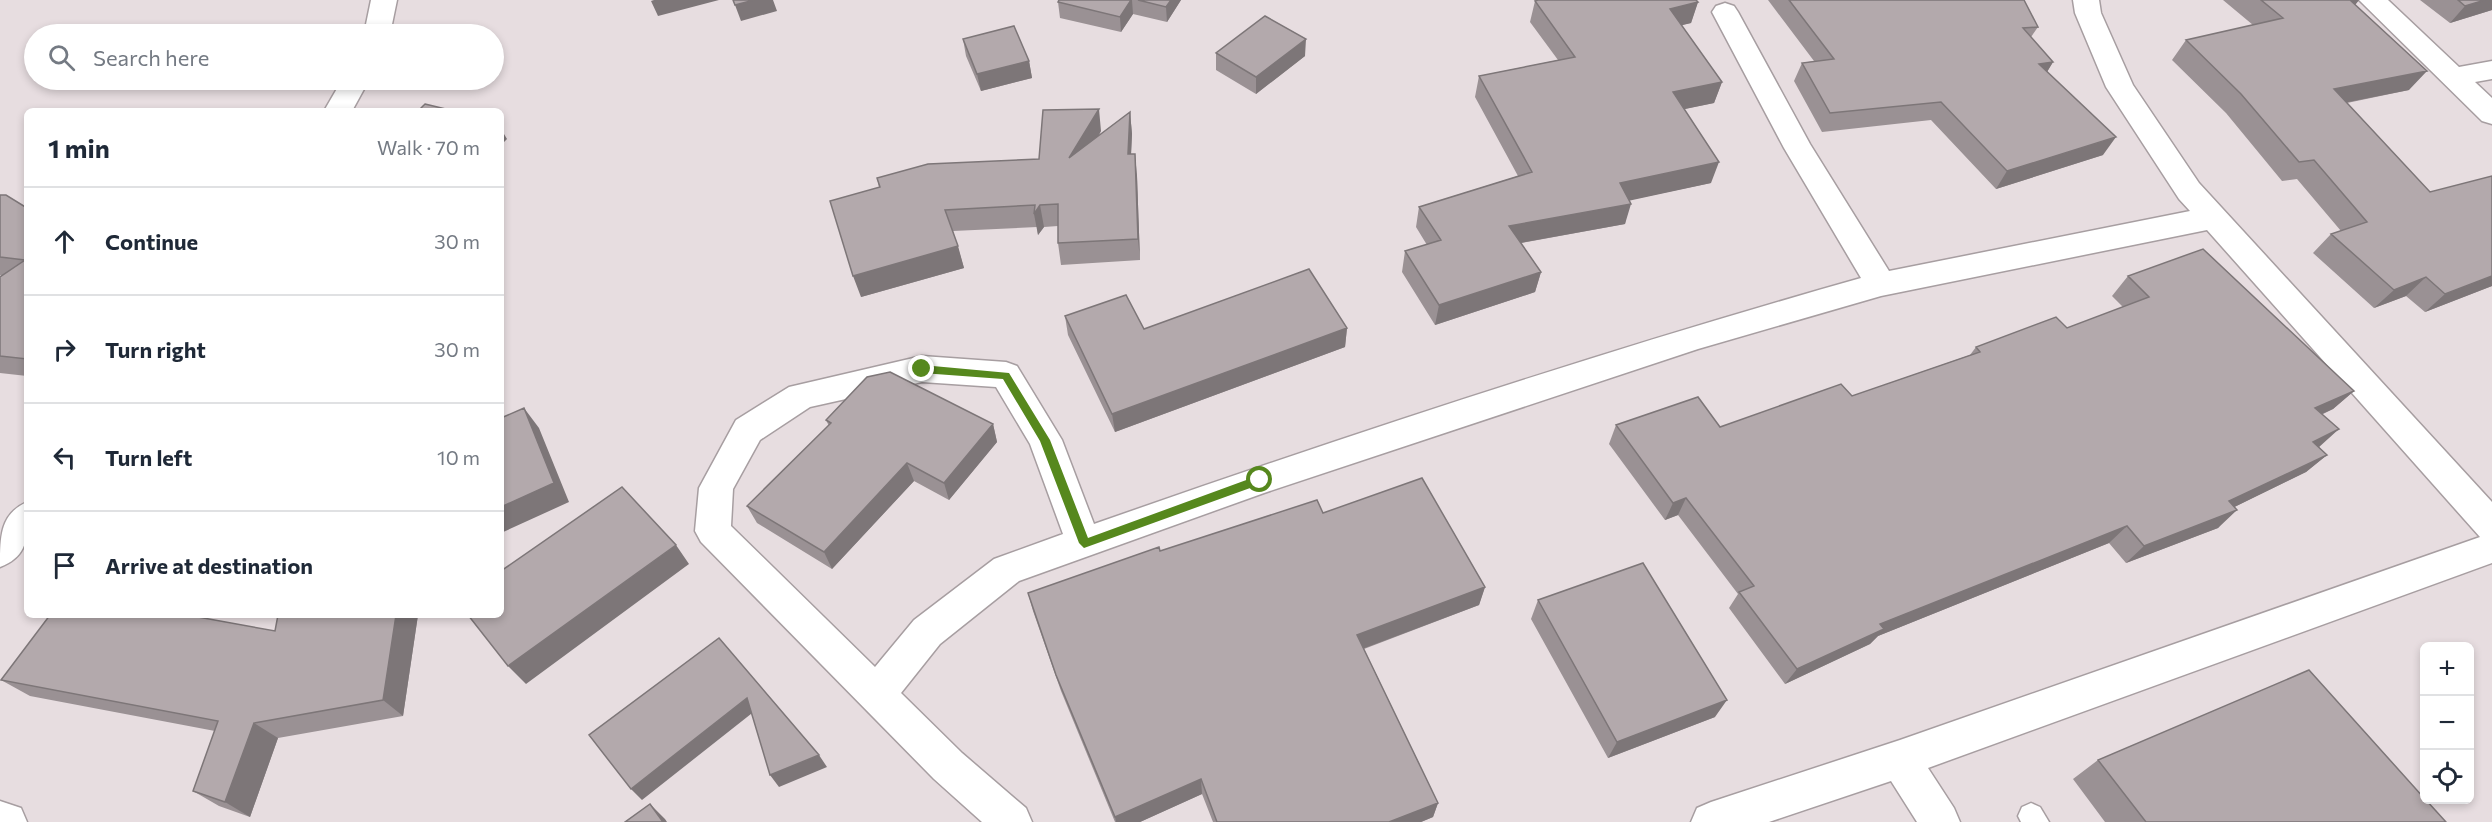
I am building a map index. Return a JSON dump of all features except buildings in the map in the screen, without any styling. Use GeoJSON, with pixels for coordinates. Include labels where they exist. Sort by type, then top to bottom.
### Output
{"type":"FeatureCollection","features":[{"type":"Feature","properties":{"kind":"street"},"geometry":{"type":"LineString","coordinates":[[378,24],[384,0]]}},
{"type":"Feature","properties":{"kind":"street"},"geometry":{"type":"LineString","coordinates":[[2086,0],[2088,13],[2120,87],[2189,191],[2492,526]]}},
{"type":"Feature","properties":{"kind":"street"},"geometry":{"type":"LineString","coordinates":[[2372,0],[2492,114]]}},
{"type":"Feature","properties":{"kind":"street"},"geometry":{"type":"LineString","coordinates":[[1725,12],[1798,148],[1881,284]]}},
{"type":"Feature","properties":{"kind":"street"},"geometry":{"type":"LineString","coordinates":[[2453,77],[2492,69]]}},
{"type":"Feature","properties":{"kind":"street"},"geometry":{"type":"LineString","coordinates":[[340,108],[350,90]]}},
{"type":"Feature","properties":{"kind":"street"},"geometry":{"type":"LineString","coordinates":[[876,694],[927,632],[1007,570],[1260,480],[1686,340],[1881,284],[2212,218]]}},
{"type":"Feature","properties":{"kind":"street"},"geometry":{"type":"LineString","coordinates":[[1012,822],[948,766],[713,531],[716,488],[748,430],[801,396],[922,369],[1006,375],[1045,440],[1084,543]]}},
{"type":"Feature","properties":{"kind":"street"},"geometry":{"type":"LineString","coordinates":[[0,551],[24,521]]}},
{"type":"Feature","properties":{"kind":"street"},"geometry":{"type":"LineString","coordinates":[[1711,822],[1900,759],[2492,548]]}},
{"type":"Feature","properties":{"kind":"street"},"geometry":{"type":"LineString","coordinates":[[1900,759],[1940,822]]}},
{"type":"Feature","properties":{"kind":"street"},"geometry":{"type":"LineString","coordinates":[[0,821],[7,822]]}},
{"type":"Feature","properties":{"kind":"route"},"geometry":{"type":"LineString","coordinates":[[922,369],[1006,375],[1045,440],[1084,543],[1260,480]]}}]}
